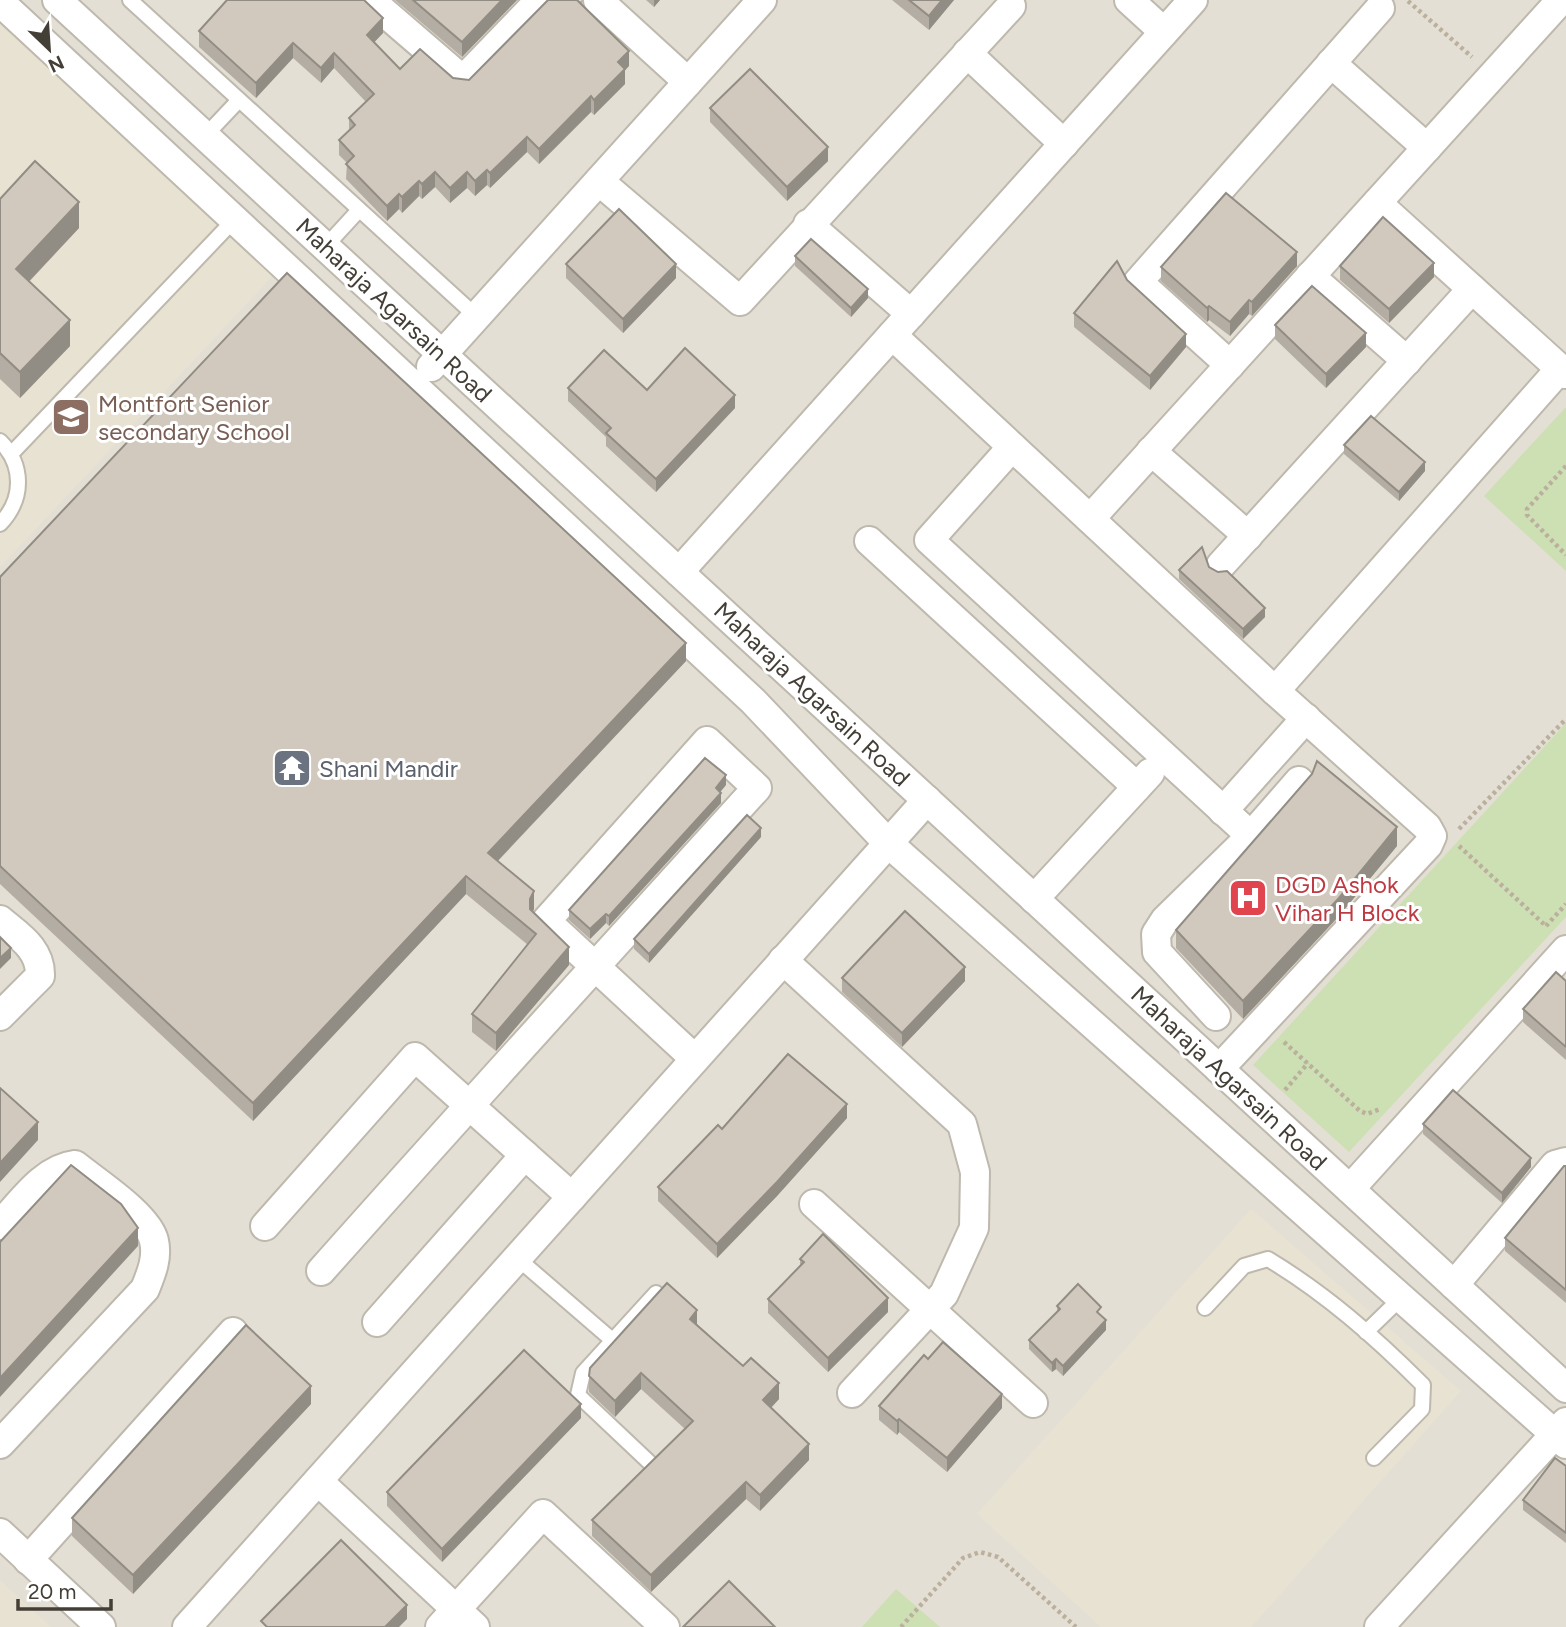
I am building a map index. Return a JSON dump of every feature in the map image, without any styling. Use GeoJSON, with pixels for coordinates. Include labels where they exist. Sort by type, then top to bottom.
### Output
{"type":"FeatureCollection","features":[{"type":"Feature","properties":{"kind":"street"},"geometry":{"type":"LineString","coordinates":[[370,0],[463,80],[540,0]]}},
{"type":"Feature","properties":{"kind":"street"},"geometry":{"type":"LineString","coordinates":[[598,0],[688,82]]}},
{"type":"Feature","properties":{"kind":"street"},"geometry":{"type":"LineString","coordinates":[[415,386],[762,0]]}},
{"type":"Feature","properties":{"kind":"street"},"geometry":{"type":"LineString","coordinates":[[1129,0],[1164,32]]}},
{"type":"Feature","properties":{"kind":"street"},"geometry":{"type":"LineString","coordinates":[[679,572],[1193,0]]}},
{"type":"Feature","properties":{"kind":"street"},"geometry":{"type":"LineString","coordinates":[[1090,519],[1561,0]]}},
{"type":"Feature","properties":{"kind":"street"},"geometry":{"type":"LineString","coordinates":[[0,2],[753,701],[888,843],[1401,1298],[1562,1433],[1379,1627]]}},
{"type":"Feature","properties":{"kind":"street","name":"Maharaja Agarsain Road"},"geometry":{"type":"LineString","coordinates":[[65,2],[205,136],[1566,1388]]}},
{"type":"Feature","properties":{"kind":"street"},"geometry":{"type":"LineString","coordinates":[[599,181],[740,301],[1011,5]]}},
{"type":"Feature","properties":{"kind":"street"},"geometry":{"type":"LineString","coordinates":[[1230,365],[1138,282],[1380,8]]}},
{"type":"Feature","properties":{"kind":"street"},"geometry":{"type":"LineString","coordinates":[[967,53],[1064,144]]}},
{"type":"Feature","properties":{"kind":"street"},"geometry":{"type":"LineString","coordinates":[[1331,63],[1427,148]]}},
{"type":"Feature","properties":{"kind":"street"},"geometry":{"type":"LineString","coordinates":[[1275,691],[1563,371],[1377,202]]}},
{"type":"Feature","properties":{"kind":"street"},"geometry":{"type":"LineString","coordinates":[[808,224],[911,314]]}},
{"type":"Feature","properties":{"kind":"street"},"geometry":{"type":"LineString","coordinates":[[1310,276],[1407,361]]}},
{"type":"Feature","properties":{"kind":"street"},"geometry":{"type":"LineString","coordinates":[[1221,565],[1472,289]]}},
{"type":"Feature","properties":{"kind":"street"},"geometry":{"type":"LineString","coordinates":[[892,335],[1275,691],[1427,827],[1432,836],[1429,845],[1219,1069]]}},
{"type":"Feature","properties":{"kind":"street"},"geometry":{"type":"LineString","coordinates":[[1012,447],[929,540],[1163,758],[1251,836]]}},
{"type":"Feature","properties":{"kind":"street"},"geometry":{"type":"LineString","coordinates":[[1151,451],[1248,536]]}},
{"type":"Feature","properties":{"kind":"street"},"geometry":{"type":"LineString","coordinates":[[869,541],[1137,787]]}},
{"type":"Feature","properties":{"kind":"street"},"geometry":{"type":"LineString","coordinates":[[1223,811],[1306,718]]}},
{"type":"Feature","properties":{"kind":"street"},"geometry":{"type":"LineString","coordinates":[[321,1272],[470,1104],[595,967],[757,788],[707,741],[546,921],[595,967],[695,1059]]}},
{"type":"Feature","properties":{"kind":"street"},"geometry":{"type":"LineString","coordinates":[[1034,899],[1163,758]]}},
{"type":"Feature","properties":{"kind":"street"},"geometry":{"type":"LineString","coordinates":[[1216,1016],[1157,952],[1156,934],[1165,920],[1251,836],[1299,781]]}},
{"type":"Feature","properties":{"kind":"street"},"geometry":{"type":"LineString","coordinates":[[202,1622],[318,1481],[926,800]]}},
{"type":"Feature","properties":{"kind":"street"},"geometry":{"type":"LineString","coordinates":[[0,920],[36,952],[40,962],[40,976],[0,1016]]}},
{"type":"Feature","properties":{"kind":"street"},"geometry":{"type":"LineString","coordinates":[[1350,1189],[1566,950]]}},
{"type":"Feature","properties":{"kind":"street"},"geometry":{"type":"LineString","coordinates":[[783,960],[962,1124],[975,1172],[974,1228],[944,1294],[852,1393]]}},
{"type":"Feature","properties":{"kind":"street"},"geometry":{"type":"LineString","coordinates":[[265,1226],[415,1056],[572,1197]]}},
{"type":"Feature","properties":{"kind":"street"},"geometry":{"type":"LineString","coordinates":[[377,1322],[525,1155]]}},
{"type":"Feature","properties":{"kind":"street"},"geometry":{"type":"LineString","coordinates":[[1454,1285],[1555,1165],[1566,1162]]}},
{"type":"Feature","properties":{"kind":"street"},"geometry":{"type":"LineString","coordinates":[[0,1225],[43,1180],[61,1167],[75,1166],[140,1218],[154,1239],[155,1262],[145,1289],[0,1444]]}},
{"type":"Feature","properties":{"kind":"street"},"geometry":{"type":"LineString","coordinates":[[814,1204],[1033,1403]]}},
{"type":"Feature","properties":{"kind":"street"},"geometry":{"type":"LineString","coordinates":[[28,1560],[233,1332]]}},
{"type":"Feature","properties":{"kind":"street"},"geometry":{"type":"LineString","coordinates":[[318,1481],[457,1621],[543,1514],[665,1627]]}},
{"type":"Feature","properties":{"kind":"street"},"geometry":{"type":"LineString","coordinates":[[0,1532],[102,1627]]}},
{"type":"Feature","properties":{"kind":"lane"},"geometry":{"type":"LineString","coordinates":[[130,0],[477,317]]}},
{"type":"Feature","properties":{"kind":"lane"},"geometry":{"type":"LineString","coordinates":[[205,136],[239,100]]}},
{"type":"Feature","properties":{"kind":"lane"},"geometry":{"type":"LineString","coordinates":[[326,247],[359,210]]}},
{"type":"Feature","properties":{"kind":"lane"},"geometry":{"type":"LineString","coordinates":[[12,453],[235,219]]}},
{"type":"Feature","properties":{"kind":"lane"},"geometry":{"type":"LineString","coordinates":[[0,441],[12,453],[20,481],[17,496],[0,524]]}},
{"type":"Feature","properties":{"kind":"lane"},"geometry":{"type":"LineString","coordinates":[[516,1257],[611,1339]]}},
{"type":"Feature","properties":{"kind":"lane"},"geometry":{"type":"LineString","coordinates":[[1205,1308],[1244,1266],[1268,1259],[1306,1281],[1366,1332],[1423,1385],[1422,1409],[1374,1458]]}},
{"type":"Feature","properties":{"kind":"lane"},"geometry":{"type":"LineString","coordinates":[[650,1463],[578,1395],[583,1373],[611,1339],[656,1293]]}},
{"type":"Feature","properties":{"kind":"lane"},"geometry":{"type":"LineString","coordinates":[[1366,1332],[1401,1298]]}},
{"type":"Feature","properties":{"kind":"path"},"geometry":{"type":"LineString","coordinates":[[1407,0],[1473,57],[1481,49]]}},
{"type":"Feature","properties":{"kind":"path"},"geometry":{"type":"LineString","coordinates":[[1566,466],[1527,509],[1527,515],[1566,555]]}},
{"type":"Feature","properties":{"kind":"path"},"geometry":{"type":"LineString","coordinates":[[1546,926],[1451,838],[1566,719]]}},
{"type":"Feature","properties":{"kind":"path"},"geometry":{"type":"LineString","coordinates":[[1536,937],[1566,904]]}},
{"type":"Feature","properties":{"kind":"path"},"geometry":{"type":"LineString","coordinates":[[1308,1063],[1367,1114],[1380,1109],[1389,1099]]}},
{"type":"Feature","properties":{"kind":"path"},"geometry":{"type":"LineString","coordinates":[[901,1627],[963,1558],[980,1552],[998,1557],[1076,1627]]}},
{"type":"Feature","properties":{"kind":"shaded area"},"geometry":{"type":"Polygon","coordinates":[[[0,0],[1566,0],[1566,1627],[0,1627],[0,0]]]}},
{"type":"Feature","properties":{"kind":"shaded area","name":"Montfort Senior secondary School"},"geometry":{"type":"Polygon","coordinates":[[[0,4],[282,266],[0,567],[0,4]]]}},
{"type":"Feature","properties":{"kind":"shaded area"},"geometry":{"type":"Polygon","coordinates":[[[1251,1209],[1461,1391],[1251,1627],[1101,1627],[977,1514],[1251,1209]]]}},
{"type":"Feature","properties":{"kind":"shaded area"},"geometry":{"type":"Polygon","coordinates":[[[0,1580],[51,1627],[0,1627],[0,1580]]]}},
{"type":"Feature","properties":{"kind":"green space"},"geometry":{"type":"Polygon","coordinates":[[[1566,408],[1566,571],[1484,496],[1566,408]]]}},
{"type":"Feature","properties":{"kind":"green space"},"geometry":{"type":"Polygon","coordinates":[[[1566,723],[1566,917],[1349,1152],[1253,1065],[1566,723]]]}},
{"type":"Feature","properties":{"kind":"green space"},"geometry":{"type":"Polygon","coordinates":[[[896,1589],[940,1627],[862,1627],[896,1589]]]}},
{"type":"Feature","properties":{"kind":"building"},"geometry":{"type":"Polygon","coordinates":[[[227,0],[364,0],[383,18],[367,35],[400,69],[420,49],[453,78],[469,80],[548,0],[577,0],[629,51],[618,62],[625,69],[594,100],[591,96],[539,149],[527,137],[490,173],[487,170],[475,181],[467,172],[450,188],[435,172],[422,184],[419,181],[402,197],[399,194],[387,206],[346,164],[354,156],[339,140],[355,125],[349,118],[374,94],[334,53],[321,68],[293,43],[256,83],[199,31],[227,0]]]}},
{"type":"Feature","properties":{"kind":"building"},"geometry":{"type":"Polygon","coordinates":[[[413,0],[502,0],[462,42],[413,0]]]}},
{"type":"Feature","properties":{"kind":"building"},"geometry":{"type":"Polygon","coordinates":[[[909,0],[942,0],[929,16],[909,0]]]}},
{"type":"Feature","properties":{"kind":"building"},"geometry":{"type":"Polygon","coordinates":[[[750,69],[828,147],[787,187],[710,108],[750,69]]]}},
{"type":"Feature","properties":{"kind":"building"},"geometry":{"type":"Polygon","coordinates":[[[35,161],[79,202],[16,269],[70,320],[20,372],[0,353],[0,199],[35,161]]]}},
{"type":"Feature","properties":{"kind":"building"},"geometry":{"type":"Polygon","coordinates":[[[1226,193],[1297,252],[1230,322],[1209,306],[1207,308],[1161,267],[1226,193]]]}},
{"type":"Feature","properties":{"kind":"building"},"geometry":{"type":"Polygon","coordinates":[[[619,209],[676,264],[623,319],[566,264],[619,209]]]}},
{"type":"Feature","properties":{"kind":"building"},"geometry":{"type":"Polygon","coordinates":[[[1383,217],[1434,263],[1389,309],[1340,266],[1383,217]]]}},
{"type":"Feature","properties":{"kind":"building"},"geometry":{"type":"Polygon","coordinates":[[[811,239],[868,289],[851,308],[795,256],[811,239]]]}},
{"type":"Feature","properties":{"kind":"building"},"geometry":{"type":"Polygon","coordinates":[[[1117,261],[1127,280],[1186,334],[1150,376],[1074,313],[1117,261]]]}},
{"type":"Feature","properties":{"kind":"building","name":"Shani Mandir"},"geometry":{"type":"Polygon","coordinates":[[[287,273],[686,643],[488,853],[534,891],[530,899],[530,909],[569,947],[496,1033],[472,1014],[536,934],[466,876],[253,1103],[0,866],[0,577],[287,273]]]}},
{"type":"Feature","properties":{"kind":"building"},"geometry":{"type":"Polygon","coordinates":[[[1312,286],[1366,333],[1326,374],[1275,325],[1312,286]]]}},
{"type":"Feature","properties":{"kind":"building"},"geometry":{"type":"Polygon","coordinates":[[[685,348],[735,395],[656,479],[606,433],[611,428],[568,388],[604,350],[647,390],[685,348]]]}},
{"type":"Feature","properties":{"kind":"building"},"geometry":{"type":"Polygon","coordinates":[[[1371,416],[1425,462],[1399,492],[1344,445],[1371,416]]]}},
{"type":"Feature","properties":{"kind":"building"},"geometry":{"type":"Polygon","coordinates":[[[1202,547],[1209,567],[1218,572],[1227,571],[1265,608],[1243,629],[1179,570],[1202,547]]]}},
{"type":"Feature","properties":{"kind":"building"},"geometry":{"type":"Polygon","coordinates":[[[705,758],[726,775],[716,788],[721,793],[609,916],[606,914],[590,929],[569,910],[705,758]]]}},
{"type":"Feature","properties":{"kind":"building"},"geometry":{"type":"Polygon","coordinates":[[[1317,761],[1397,827],[1339,898],[1243,1001],[1176,930],[1312,774],[1317,761]]]}},
{"type":"Feature","properties":{"kind":"building"},"geometry":{"type":"Polygon","coordinates":[[[747,815],[761,828],[649,954],[634,939],[747,815]]]}},
{"type":"Feature","properties":{"kind":"building"},"geometry":{"type":"Polygon","coordinates":[[[905,911],[965,967],[902,1033],[842,978],[905,911]]]}},
{"type":"Feature","properties":{"kind":"building"},"geometry":{"type":"Polygon","coordinates":[[[0,937],[11,948],[0,958],[0,937]]]}},
{"type":"Feature","properties":{"kind":"building"},"geometry":{"type":"Polygon","coordinates":[[[1556,972],[1566,981],[1566,1047],[1523,1009],[1556,972]]]}},
{"type":"Feature","properties":{"kind":"building"},"geometry":{"type":"Polygon","coordinates":[[[788,1054],[847,1104],[717,1244],[658,1187],[718,1125],[722,1129],[788,1054]]]}},
{"type":"Feature","properties":{"kind":"building"},"geometry":{"type":"Polygon","coordinates":[[[0,1088],[38,1122],[0,1163],[0,1088]]]}},
{"type":"Feature","properties":{"kind":"building"},"geometry":{"type":"Polygon","coordinates":[[[1453,1090],[1531,1158],[1502,1193],[1423,1124],[1453,1090]]]}},
{"type":"Feature","properties":{"kind":"building"},"geometry":{"type":"Polygon","coordinates":[[[71,1165],[121,1204],[138,1228],[0,1378],[0,1242],[71,1165]]]}},
{"type":"Feature","properties":{"kind":"building"},"geometry":{"type":"Polygon","coordinates":[[[1566,1166],[1566,1290],[1505,1238],[1566,1166]]]}},
{"type":"Feature","properties":{"kind":"building"},"geometry":{"type":"Polygon","coordinates":[[[823,1234],[888,1298],[828,1358],[768,1299],[804,1262],[800,1259],[823,1234]]]}},
{"type":"Feature","properties":{"kind":"building"},"geometry":{"type":"Polygon","coordinates":[[[667,1283],[697,1310],[690,1319],[743,1366],[751,1358],[779,1383],[763,1400],[809,1444],[760,1495],[746,1482],[651,1575],[592,1520],[693,1421],[641,1373],[615,1401],[589,1376],[590,1368],[667,1283]]]}},
{"type":"Feature","properties":{"kind":"building"},"geometry":{"type":"Polygon","coordinates":[[[1078,1284],[1101,1307],[1097,1312],[1106,1320],[1063,1366],[1056,1359],[1052,1363],[1029,1340],[1060,1309],[1057,1306],[1078,1284]]]}},
{"type":"Feature","properties":{"kind":"building"},"geometry":{"type":"Polygon","coordinates":[[[246,1325],[311,1386],[133,1575],[72,1518],[246,1325]]]}},
{"type":"Feature","properties":{"kind":"building"},"geometry":{"type":"Polygon","coordinates":[[[943,1342],[1002,1394],[947,1458],[879,1406],[924,1355],[928,1359],[943,1342]]]}},
{"type":"Feature","properties":{"kind":"building"},"geometry":{"type":"Polygon","coordinates":[[[524,1350],[581,1404],[442,1549],[387,1492],[524,1350]]]}},
{"type":"Feature","properties":{"kind":"building"},"geometry":{"type":"Polygon","coordinates":[[[1555,1458],[1566,1466],[1566,1533],[1523,1500],[1555,1458]]]}},
{"type":"Feature","properties":{"kind":"building"},"geometry":{"type":"Polygon","coordinates":[[[341,1540],[407,1605],[385,1627],[267,1627],[261,1621],[341,1540]]]}},
{"type":"Feature","properties":{"kind":"building"},"geometry":{"type":"Polygon","coordinates":[[[729,1581],[775,1627],[683,1627],[729,1581]]]}},
{"type":"Feature","properties":{"kind":"place","name":"Montfort Senior secondary School"},"geometry":{"type":"Point","coordinates":[71,417]}},
{"type":"Feature","properties":{"kind":"place","name":"Shani Mandir"},"geometry":{"type":"Point","coordinates":[292,768]}},
{"type":"Feature","properties":{"kind":"place","name":"DGD Ashok Vihar H Block"},"geometry":{"type":"Point","coordinates":[1248,898]}}]}
